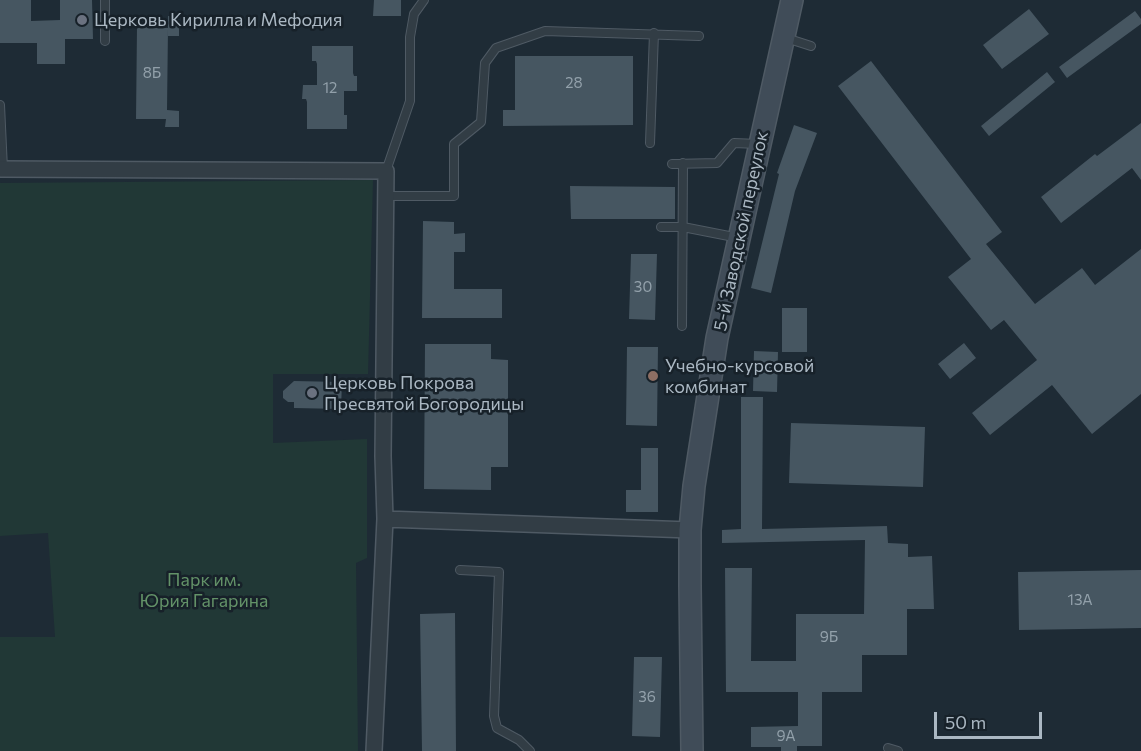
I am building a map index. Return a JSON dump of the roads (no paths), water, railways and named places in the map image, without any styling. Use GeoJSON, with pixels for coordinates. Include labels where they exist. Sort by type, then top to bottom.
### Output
{"type":"FeatureCollection","features":[{"type":"Feature","properties":{"kind":"street","name":"5-й Заводской переулок"},"geometry":{"type":"LineString","coordinates":[[692,751],[690,530],[694,486],[717,338],[792,0]]}},
{"type":"Feature","properties":{"kind":"street"},"geometry":{"type":"LineString","coordinates":[[1,169],[386,171],[383,456],[385,519],[374,751]]}},
{"type":"Feature","properties":{"kind":"street"},"geometry":{"type":"LineString","coordinates":[[385,519],[690,530]]}},
{"type":"Feature","properties":{"kind":"lane"},"geometry":{"type":"LineString","coordinates":[[105,0],[105,41]]}},
{"type":"Feature","properties":{"kind":"lane"},"geometry":{"type":"LineString","coordinates":[[386,171],[410,101],[410,38],[414,14],[424,0]]}},
{"type":"Feature","properties":{"kind":"lane"},"geometry":{"type":"LineString","coordinates":[[385,196],[454,196],[454,144],[481,122],[484,63],[496,48],[545,31],[699,36]]}},
{"type":"Feature","properties":{"kind":"lane"},"geometry":{"type":"LineString","coordinates":[[650,143],[654,33]]}},
{"type":"Feature","properties":{"kind":"lane"},"geometry":{"type":"LineString","coordinates":[[782,37],[811,46]]}},
{"type":"Feature","properties":{"kind":"lane"},"geometry":{"type":"LineString","coordinates":[[0,105],[1,169]]}},
{"type":"Feature","properties":{"kind":"lane"},"geometry":{"type":"LineString","coordinates":[[672,164],[717,163],[734,142],[760,144]]}},
{"type":"Feature","properties":{"kind":"lane"},"geometry":{"type":"LineString","coordinates":[[682,326],[683,163]]}},
{"type":"Feature","properties":{"kind":"lane"},"geometry":{"type":"LineString","coordinates":[[661,227],[683,226],[739,238]]}},
{"type":"Feature","properties":{"kind":"lane"},"geometry":{"type":"LineString","coordinates":[[460,570],[499,572],[494,716],[497,728],[519,740],[530,751]]}},
{"type":"Feature","properties":{"kind":"lane"},"geometry":{"type":"LineString","coordinates":[[888,748],[898,751]]}},
{"type":"Feature","properties":{"kind":"place","name":"Церковь Кирилла и Мефодия"},"geometry":{"type":"Point","coordinates":[82,20]}},
{"type":"Feature","properties":{"kind":"place","name":"Учебно-курсовой комбинат"},"geometry":{"type":"Point","coordinates":[653,376]}},
{"type":"Feature","properties":{"kind":"place","name":"Церковь Покрова Пресвятой Богородицы"},"geometry":{"type":"Point","coordinates":[312,393]}},
{"type":"Feature","properties":{"kind":"park label","name":"Парк им. Юрия Гагарина"},"geometry":{"type":"Point","coordinates":[204,590]}}]}
